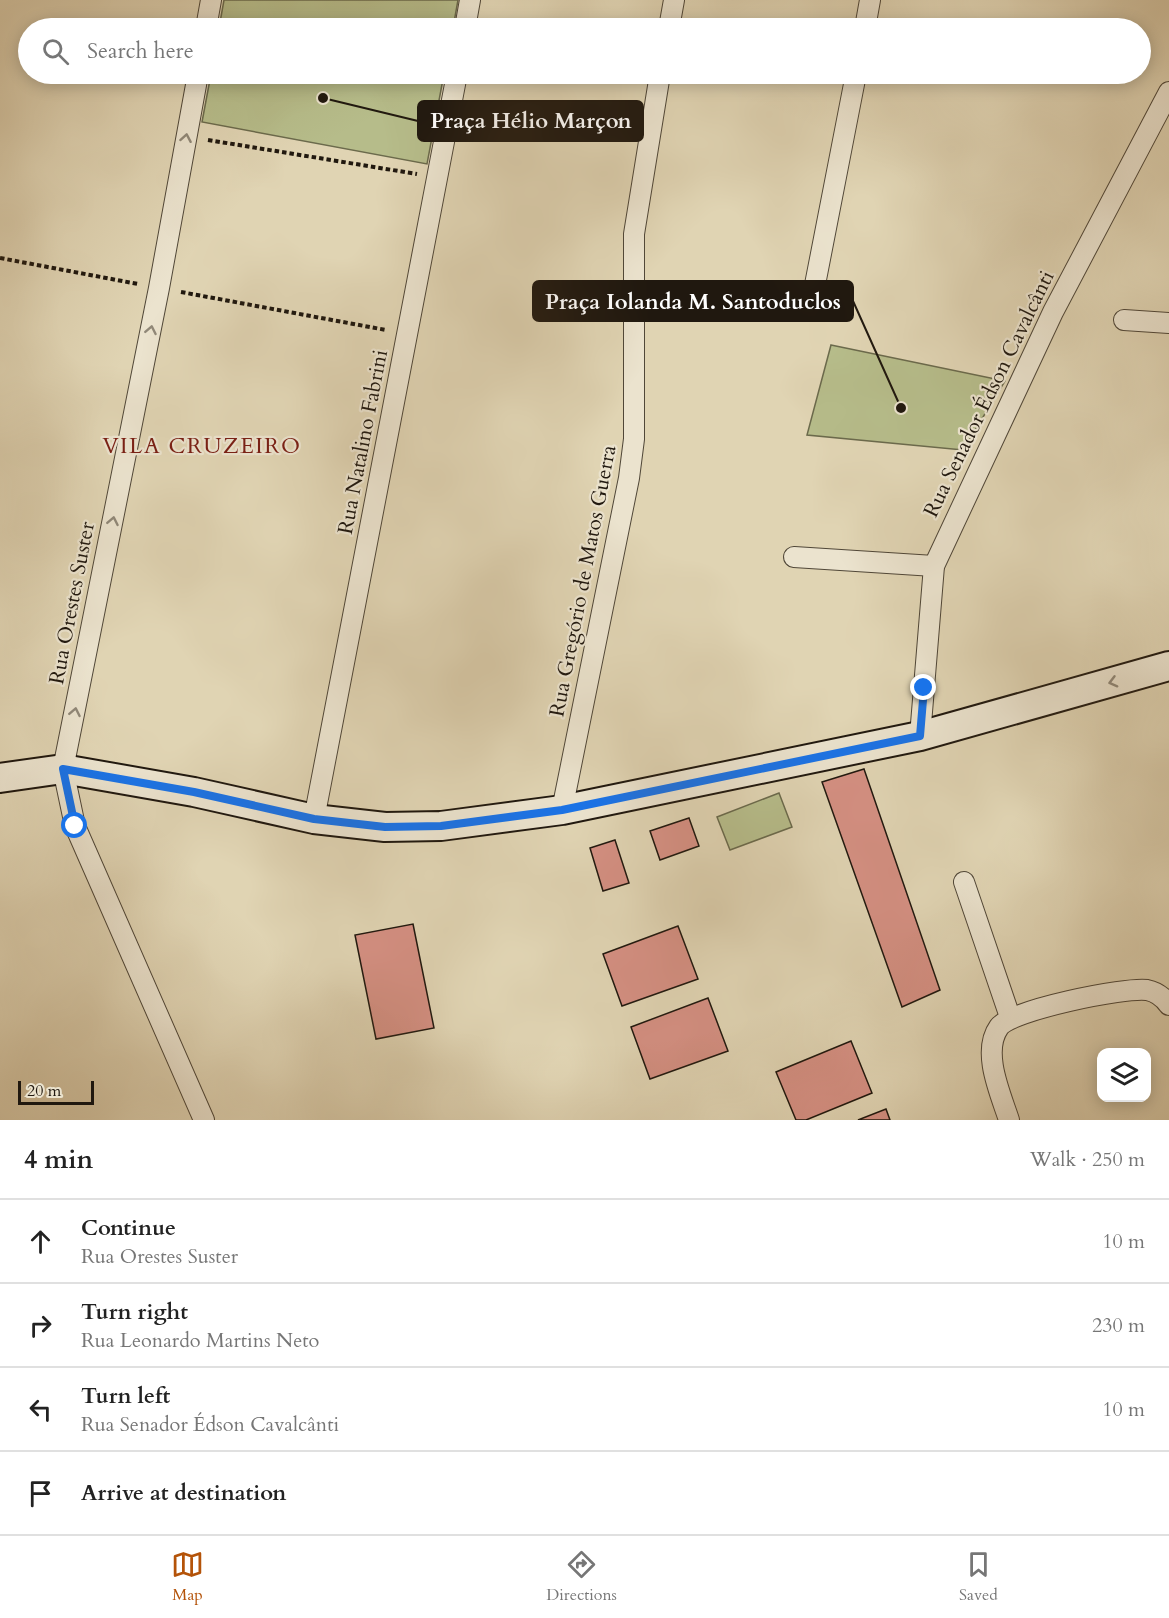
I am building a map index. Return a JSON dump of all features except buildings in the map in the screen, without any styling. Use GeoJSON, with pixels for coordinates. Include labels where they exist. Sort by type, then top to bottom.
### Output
{"type":"FeatureCollection","features":[{"type":"Feature","properties":{"kind":"street"},"geometry":{"type":"LineString","coordinates":[[208,18],[212,0]]}},
{"type":"Feature","properties":{"kind":"street"},"geometry":{"type":"LineString","coordinates":[[467,18],[470,0]]}},
{"type":"Feature","properties":{"kind":"street"},"geometry":{"type":"LineString","coordinates":[[671,18],[674,0]]}},
{"type":"Feature","properties":{"kind":"street"},"geometry":{"type":"LineString","coordinates":[[867,18],[870,0]]}},
{"type":"Feature","properties":{"kind":"street","name":"Rua Orestes Suster"},"geometry":{"type":"LineString","coordinates":[[196,84],[159,288],[63,769],[75,826],[204,1120]]}},
{"type":"Feature","properties":{"kind":"street","name":"Rua Natalino Fabrini"},"geometry":{"type":"LineString","coordinates":[[314,819],[409,334],[455,84]]}},
{"type":"Feature","properties":{"kind":"street","name":"Rua Gregório de Matos Guerra"},"geometry":{"type":"LineString","coordinates":[[562,810],[629,478],[634,439],[634,234],[658,84]]}},
{"type":"Feature","properties":{"kind":"street"},"geometry":{"type":"LineString","coordinates":[[812,300],[854,84]]}},
{"type":"Feature","properties":{"kind":"street","name":"Rua Senador Édson Cavalcânti"},"geometry":{"type":"LineString","coordinates":[[920,736],[934,566],[1053,312],[1169,92]]}},
{"type":"Feature","properties":{"kind":"street"},"geometry":{"type":"LineString","coordinates":[[1124,320],[1169,323]]}},
{"type":"Feature","properties":{"kind":"street"},"geometry":{"type":"LineString","coordinates":[[794,557],[934,566]]}},
{"type":"Feature","properties":{"kind":"street"},"geometry":{"type":"LineString","coordinates":[[0,778],[63,769],[194,792],[314,819],[385,827],[441,826],[562,810],[920,736],[1169,666]]}},
{"type":"Feature","properties":{"kind":"street"},"geometry":{"type":"LineString","coordinates":[[964,882],[1004,1022],[992,1053],[994,1071],[1009,1120]]}},
{"type":"Feature","properties":{"kind":"street"},"geometry":{"type":"LineString","coordinates":[[1004,1022],[1117,993],[1142,990],[1163,1000]]}},
{"type":"Feature","properties":{"kind":"path"},"geometry":{"type":"LineString","coordinates":[[187,136],[438,178]]}},
{"type":"Feature","properties":{"kind":"path"},"geometry":{"type":"LineString","coordinates":[[0,258],[409,334]]}},
{"type":"Feature","properties":{"kind":"green space"},"geometry":{"type":"Polygon","coordinates":[[[224,0],[458,0],[455,18],[221,18],[224,0]]]}},
{"type":"Feature","properties":{"kind":"green space"},"geometry":{"type":"Polygon","coordinates":[[[209,84],[442,84],[427,164],[202,122],[209,84]]]}},
{"type":"Feature","properties":{"kind":"green space"},"geometry":{"type":"Polygon","coordinates":[[[831,345],[1005,381],[963,450],[807,435],[831,345]]]}},
{"type":"Feature","properties":{"kind":"green space"},"geometry":{"type":"Polygon","coordinates":[[[779,793],[792,827],[730,850],[717,817],[779,793]]]}},
{"type":"Feature","properties":{"kind":"place","name":"Praça Hélio Marçon"},"geometry":{"type":"Point","coordinates":[323,98]}},
{"type":"Feature","properties":{"kind":"place","name":"Praça Iolanda M. Santoduclos"},"geometry":{"type":"Point","coordinates":[901,408]}},
{"type":"Feature","properties":{"kind":"district","name":"VILA CRUZEIRO"},"geometry":{"type":"Point","coordinates":[202,446]}},
{"type":"Feature","properties":{"kind":"route"},"geometry":{"type":"LineString","coordinates":[[75,826],[63,769],[194,792],[314,819],[385,827],[441,826],[562,810],[920,736],[924,688]]}}]}
